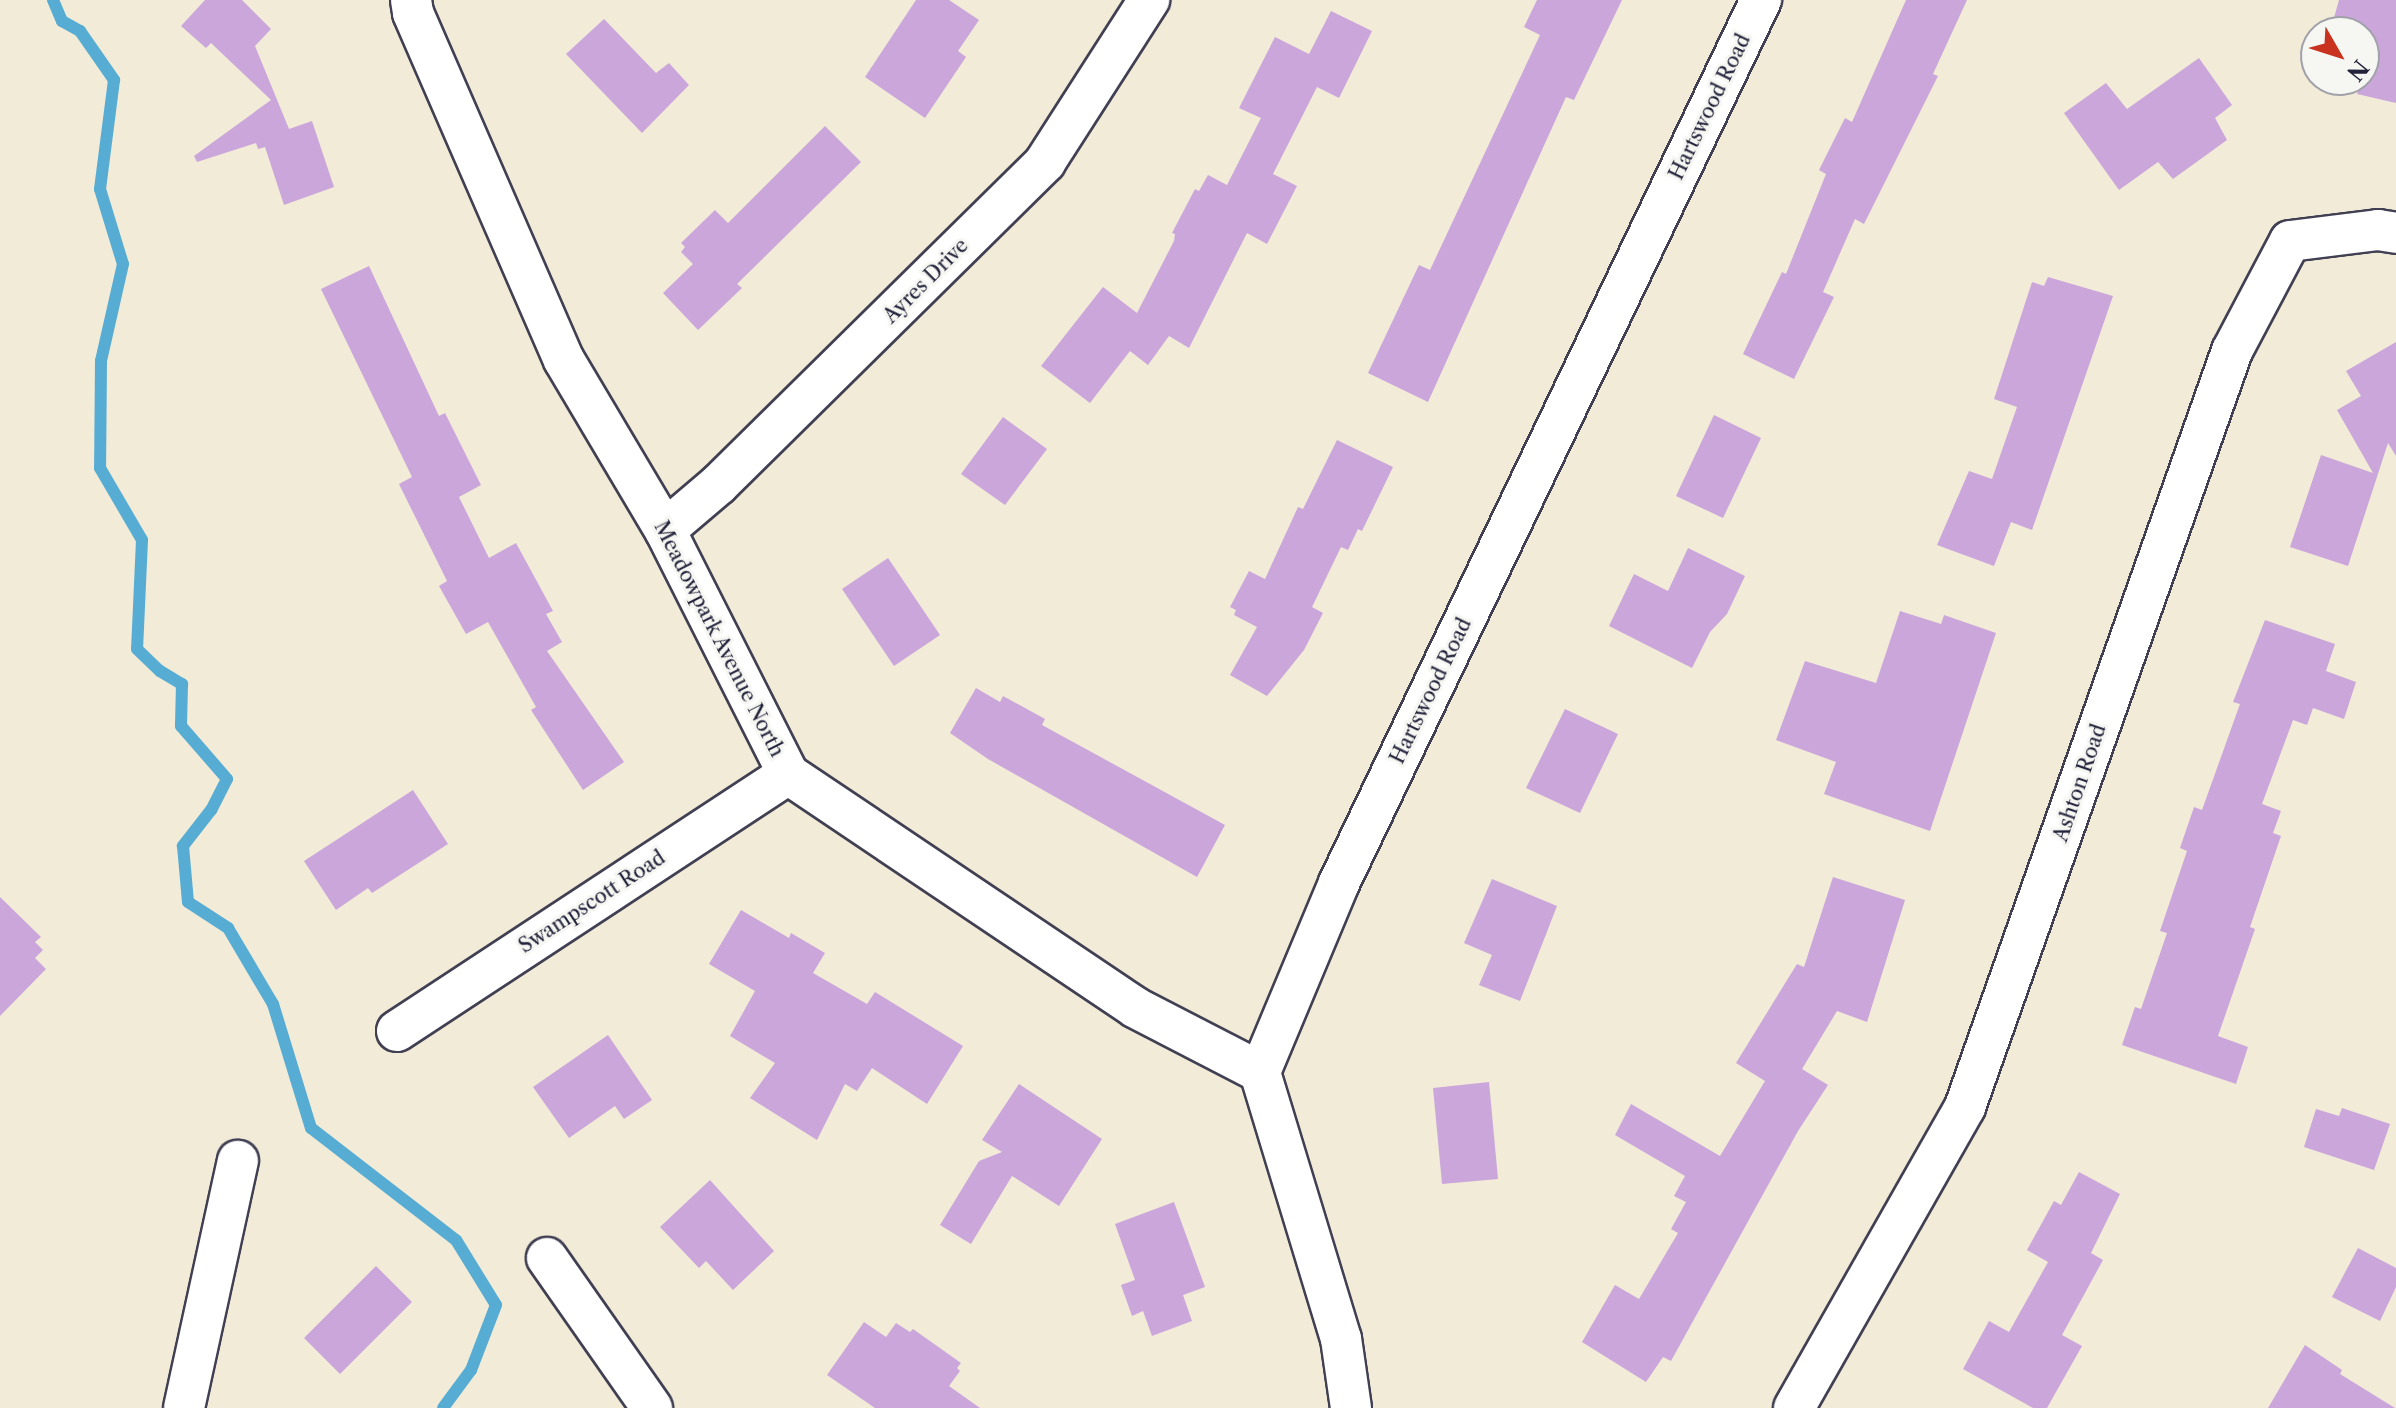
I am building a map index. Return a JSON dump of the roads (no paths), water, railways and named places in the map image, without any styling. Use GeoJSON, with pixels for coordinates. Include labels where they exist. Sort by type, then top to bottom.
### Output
{"type":"FeatureCollection","features":[{"type":"Feature","properties":{"kind":"street","name":"Meadowpark Avenue North"},"geometry":{"type":"LineString","coordinates":[[411,0],[413,13],[564,360],[665,530],[788,774],[1136,1008],[1260,1072]]}},
{"type":"Feature","properties":{"kind":"street","name":"Ayres Drive"},"geometry":{"type":"LineString","coordinates":[[665,530],[731,473],[1045,162],[1149,0]]}},
{"type":"Feature","properties":{"kind":"street","name":"Hartswood Road"},"geometry":{"type":"LineString","coordinates":[[1260,1072],[1339,883],[1761,0]]}},
{"type":"Feature","properties":{"kind":"street","name":"Ashton Road"},"geometry":{"type":"LineString","coordinates":[[1794,1408],[1965,1107],[2232,351],[2290,241],[2378,230],[2396,233]]}},
{"type":"Feature","properties":{"kind":"street","name":"Swampscott Road"},"geometry":{"type":"LineString","coordinates":[[397,1031],[788,774]]}},
{"type":"Feature","properties":{"kind":"street"},"geometry":{"type":"LineString","coordinates":[[1260,1072],[1338,1325],[1351,1408]]}},
{"type":"Feature","properties":{"kind":"street"},"geometry":{"type":"LineString","coordinates":[[184,1408],[238,1161]]}},
{"type":"Feature","properties":{"kind":"street"},"geometry":{"type":"LineString","coordinates":[[547,1258],[652,1408]]}},
{"type":"Feature","properties":{"kind":"waterway"},"geometry":{"type":"LineString","coordinates":[[53,0],[62,21],[80,31],[114,80],[100,189],[123,264],[101,361],[100,468],[142,540],[137,649],[160,671],[182,684],[181,726],[227,779],[211,810],[183,846],[188,902],[228,928],[273,1004],[311,1128],[456,1240],[496,1305],[471,1370],[443,1408]]}}]}
